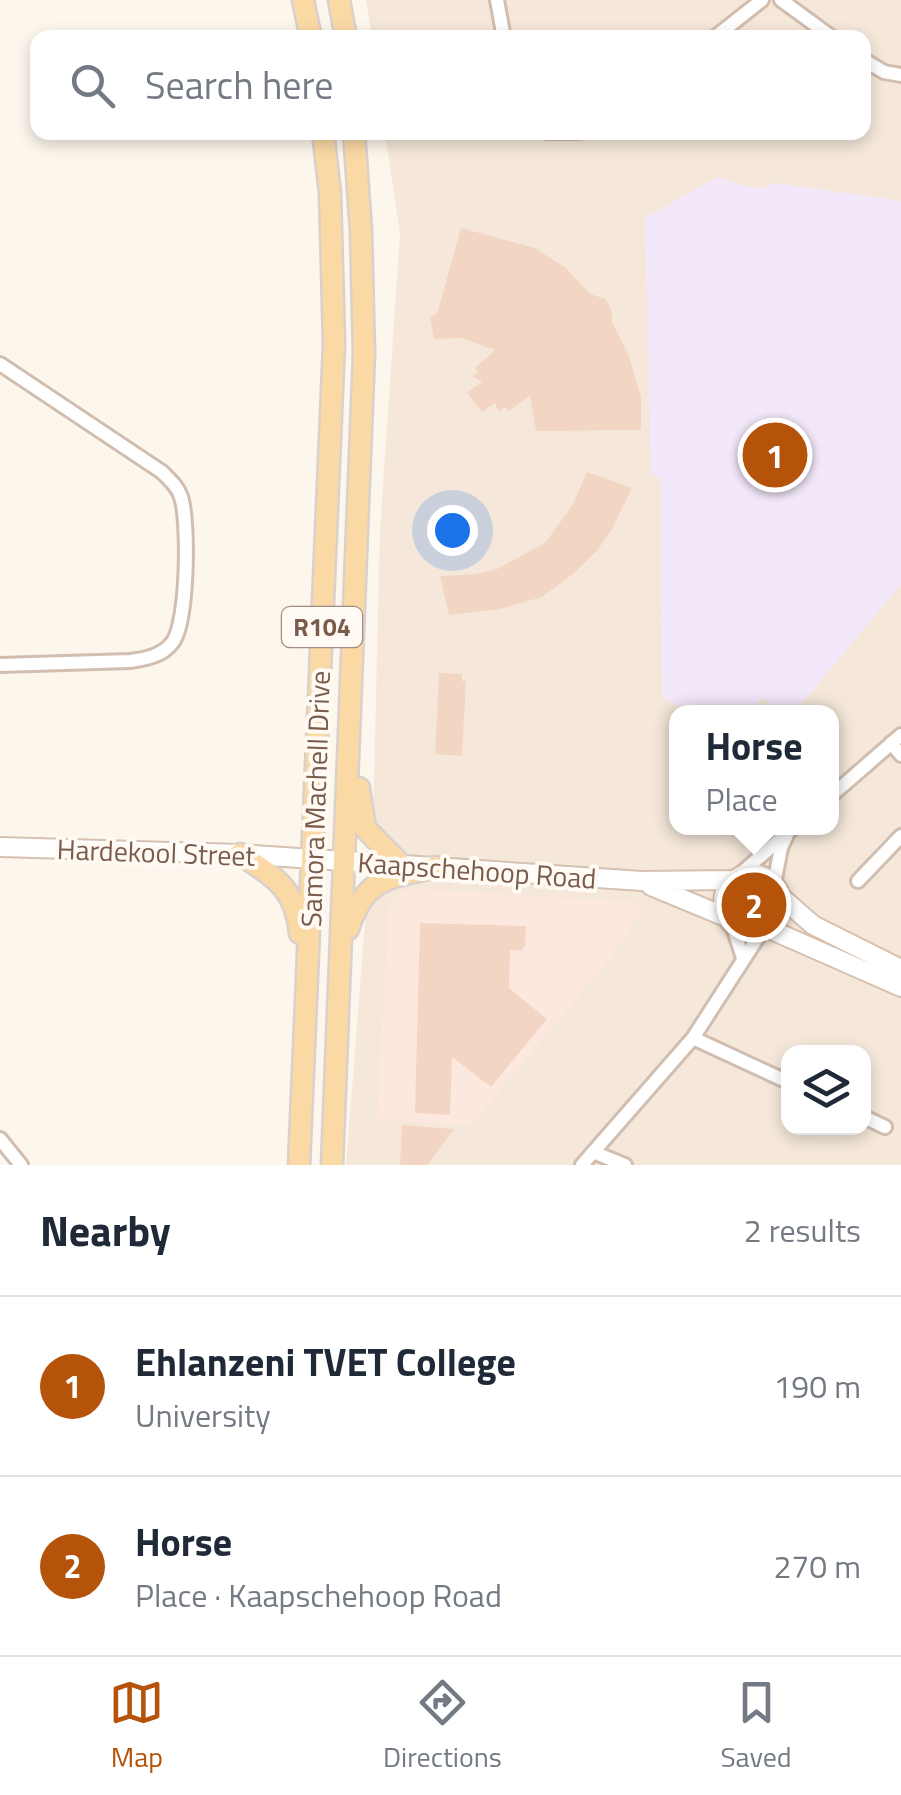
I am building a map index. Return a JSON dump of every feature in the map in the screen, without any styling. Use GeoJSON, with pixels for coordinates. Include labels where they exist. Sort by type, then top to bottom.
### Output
{"type":"FeatureCollection","features":[{"type":"Feature","properties":{"kind":"main road"},"geometry":{"type":"LineString","coordinates":[[303,0],[309,30]]}},
{"type":"Feature","properties":{"kind":"main road"},"geometry":{"type":"LineString","coordinates":[[338,0],[344,30]]}},
{"type":"Feature","properties":{"kind":"main road","name":"Samora Machell Drive"},"geometry":{"type":"LineString","coordinates":[[299,1165],[334,344],[330,193],[324,140]]}},
{"type":"Feature","properties":{"kind":"main road","name":"Samora Machell Drive"},"geometry":{"type":"LineString","coordinates":[[335,1159],[364,353],[355,140]]}},
{"type":"Feature","properties":{"kind":"main road"},"geometry":{"type":"LineString","coordinates":[[352,666],[361,818],[372,838],[401,865]]}},
{"type":"Feature","properties":{"kind":"main road","name":"Hardekool Street"},"geometry":{"type":"LineString","coordinates":[[0,847],[312,858]]}},
{"type":"Feature","properties":{"kind":"main road"},"geometry":{"type":"LineString","coordinates":[[240,854],[278,881],[298,911],[307,1020]]}},
{"type":"Feature","properties":{"kind":"main road","name":"Kaapschehoop Road"},"geometry":{"type":"LineString","coordinates":[[312,858],[642,881],[736,878]]}},
{"type":"Feature","properties":{"kind":"main road"},"geometry":{"type":"LineString","coordinates":[[340,954],[360,900],[373,885],[437,868]]}},
{"type":"Feature","properties":{"kind":"main road"},"geometry":{"type":"LineString","coordinates":[[729,921],[724,893],[736,878],[757,874],[813,924],[901,968]]}},
{"type":"Feature","properties":{"kind":"main road"},"geometry":{"type":"LineString","coordinates":[[642,881],[749,932],[764,930],[901,987]]}},
{"type":"Feature","properties":{"kind":"main road"},"geometry":{"type":"LineString","coordinates":[[764,930],[779,915],[777,890]]}},
{"type":"Feature","properties":{"kind":"main road"},"geometry":{"type":"LineString","coordinates":[[301,1122],[311,1165]]}},
{"type":"Feature","properties":{"kind":"street"},"geometry":{"type":"LineString","coordinates":[[497,0],[503,30]]}},
{"type":"Feature","properties":{"kind":"street"},"geometry":{"type":"LineString","coordinates":[[724,30],[762,0]]}},
{"type":"Feature","properties":{"kind":"street"},"geometry":{"type":"LineString","coordinates":[[782,0],[822,30]]}},
{"type":"Feature","properties":{"kind":"street"},"geometry":{"type":"LineString","coordinates":[[871,64],[901,75]]}},
{"type":"Feature","properties":{"kind":"street"},"geometry":{"type":"LineString","coordinates":[[0,364],[162,472],[180,490],[184,508],[184,615],[179,634],[170,646],[130,661],[0,665]]}},
{"type":"Feature","properties":{"kind":"street"},"geometry":{"type":"LineString","coordinates":[[839,788],[896,739],[901,756]]}},
{"type":"Feature","properties":{"kind":"street"},"geometry":{"type":"LineString","coordinates":[[736,878],[785,835]]}},
{"type":"Feature","properties":{"kind":"street"},"geometry":{"type":"LineString","coordinates":[[777,890],[781,848],[788,835]]}},
{"type":"Feature","properties":{"kind":"street"},"geometry":{"type":"LineString","coordinates":[[858,881],[901,836]]}},
{"type":"Feature","properties":{"kind":"street"},"geometry":{"type":"LineString","coordinates":[[729,921],[744,958]]}},
{"type":"Feature","properties":{"kind":"street"},"geometry":{"type":"LineString","coordinates":[[582,1165],[693,1038],[764,930]]}},
{"type":"Feature","properties":{"kind":"street"},"geometry":{"type":"LineString","coordinates":[[693,1038],[781,1079]]}},
{"type":"Feature","properties":{"kind":"street"},"geometry":{"type":"LineString","coordinates":[[871,1120],[884,1127]]}},
{"type":"Feature","properties":{"kind":"street"},"geometry":{"type":"LineString","coordinates":[[0,1138],[21,1165]]}},
{"type":"Feature","properties":{"kind":"street"},"geometry":{"type":"LineString","coordinates":[[593,1152],[625,1165]]}},
{"type":"Feature","properties":{"kind":"shaded area"},"geometry":{"type":"Polygon","coordinates":[[[366,0],[901,0],[901,1165],[346,1165],[373,821],[380,530],[400,234],[386,140],[871,140],[871,30],[371,30],[366,0]]]}},
{"type":"Feature","properties":{"kind":"shaded area"},"geometry":{"type":"Polygon","coordinates":[[[717,177],[748,187],[764,188],[775,183],[901,201],[901,584],[801,705],[772,705],[763,697],[756,705],[676,705],[662,696],[661,480],[651,472],[645,218],[717,177]]]}},
{"type":"Feature","properties":{"kind":"shaded area"},"geometry":{"type":"Polygon","coordinates":[[[409,888],[642,903],[640,914],[612,956],[471,1125],[377,1120],[389,903],[409,888]]]}},
{"type":"Feature","properties":{"kind":"building"},"geometry":{"type":"Polygon","coordinates":[[[461,228],[535,248],[566,268],[590,294],[606,299],[641,397],[641,430],[536,431],[530,395],[509,411],[505,407],[499,412],[495,403],[482,412],[467,393],[482,382],[472,376],[478,373],[475,368],[495,350],[461,338],[434,339],[430,316],[437,314],[461,228]]]}},
{"type":"Feature","properties":{"kind":"building"},"geometry":{"type":"Polygon","coordinates":[[[587,472],[632,488],[597,551],[542,597],[500,609],[449,615],[440,576],[497,569],[545,543],[572,506],[587,472]]]}},
{"type":"Feature","properties":{"kind":"building"},"geometry":{"type":"Polygon","coordinates":[[[439,673],[462,674],[462,681],[466,681],[462,756],[435,754],[439,673]]]}},
{"type":"Feature","properties":{"kind":"building"},"geometry":{"type":"Polygon","coordinates":[[[420,923],[526,926],[525,946],[521,951],[510,950],[509,988],[547,1019],[491,1087],[452,1057],[450,1115],[415,1113],[420,923]]]}},
{"type":"Feature","properties":{"kind":"building"},"geometry":{"type":"Polygon","coordinates":[[[402,1125],[454,1129],[427,1165],[400,1165],[402,1125]]]}},
{"type":"Feature","properties":{"kind":"place","name":"Ehlanzeni TVET College"},"geometry":{"type":"Point","coordinates":[775,455]}},
{"type":"Feature","properties":{"kind":"place","name":"Horse"},"geometry":{"type":"Point","coordinates":[754,905]}}]}
